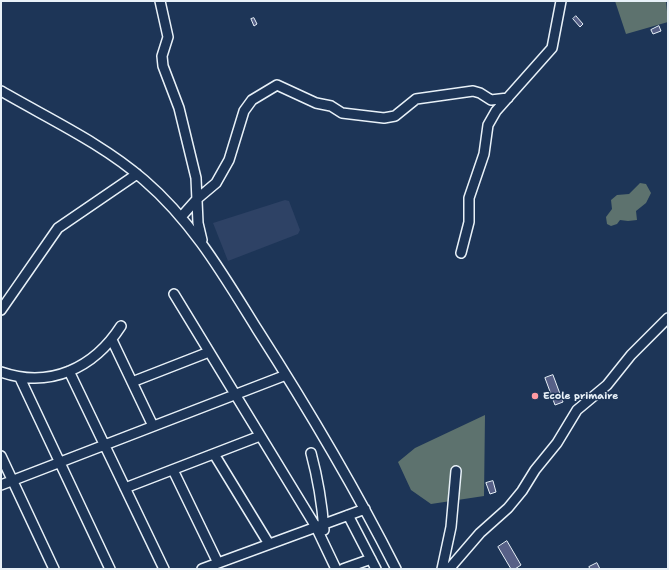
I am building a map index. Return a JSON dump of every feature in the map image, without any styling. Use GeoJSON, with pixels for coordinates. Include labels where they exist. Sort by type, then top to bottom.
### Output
{"type":"FeatureCollection","features":[{"type":"Feature","properties":{"kind":"street"},"geometry":{"type":"LineString","coordinates":[[160,1],[168,37],[162,56],[163,66],[179,108],[196,178],[198,223],[203,244]]}},
{"type":"Feature","properties":{"kind":"street"},"geometry":{"type":"LineString","coordinates":[[461,253],[469,222],[469,198],[484,154],[488,125],[496,111],[552,48],[561,1]]}},
{"type":"Feature","properties":{"kind":"street"},"geometry":{"type":"LineString","coordinates":[[181,217],[197,199],[216,183],[229,160],[244,111],[252,100],[277,84],[316,103],[331,106],[342,113],[384,118],[395,116],[407,104],[416,99],[434,95],[473,91],[480,92],[491,100],[508,98]]}},
{"type":"Feature","properties":{"kind":"street"},"geometry":{"type":"LineString","coordinates":[[1,91],[111,154],[137,174],[181,217],[203,244],[286,375],[348,478],[396,569]]}},
{"type":"Feature","properties":{"kind":"street"},"geometry":{"type":"LineString","coordinates":[[1,310],[58,228],[137,174]]}},
{"type":"Feature","properties":{"kind":"street"},"geometry":{"type":"LineString","coordinates":[[174,294],[260,436],[320,526]]}},
{"type":"Feature","properties":{"kind":"street"},"geometry":{"type":"LineString","coordinates":[[449,569],[480,533],[508,508],[522,491],[535,470],[557,443],[577,410],[607,385],[631,355],[668,318]]}},
{"type":"Feature","properties":{"kind":"street"},"geometry":{"type":"LineString","coordinates":[[1,372],[20,378],[40,378],[69,371],[82,365],[101,351],[112,340],[121,326]]}},
{"type":"Feature","properties":{"kind":"street"},"geometry":{"type":"LineString","coordinates":[[112,340],[153,426]]}},
{"type":"Feature","properties":{"kind":"street"},"geometry":{"type":"LineString","coordinates":[[132,382],[209,352]]}},
{"type":"Feature","properties":{"kind":"street"},"geometry":{"type":"LineString","coordinates":[[69,371],[164,569]]}},
{"type":"Feature","properties":{"kind":"street"},"geometry":{"type":"LineString","coordinates":[[1,485],[286,375]]}},
{"type":"Feature","properties":{"kind":"street"},"geometry":{"type":"LineString","coordinates":[[20,378],[110,569]]}},
{"type":"Feature","properties":{"kind":"street"},"geometry":{"type":"LineString","coordinates":[[126,488],[260,436]]}},
{"type":"Feature","properties":{"kind":"street"},"geometry":{"type":"LineString","coordinates":[[311,453],[318,478],[320,526],[329,558],[329,569]]}},
{"type":"Feature","properties":{"kind":"street"},"geometry":{"type":"LineString","coordinates":[[214,454],[269,544]]}},
{"type":"Feature","properties":{"kind":"street"},"geometry":{"type":"LineString","coordinates":[[1,456],[54,569]]}},
{"type":"Feature","properties":{"kind":"street"},"geometry":{"type":"LineString","coordinates":[[173,470],[218,563]]}},
{"type":"Feature","properties":{"kind":"street"},"geometry":{"type":"LineString","coordinates":[[442,569],[451,527],[456,471]]}},
{"type":"Feature","properties":{"kind":"street"},"geometry":{"type":"LineString","coordinates":[[202,569],[365,509]]}},
{"type":"Feature","properties":{"kind":"street"},"geometry":{"type":"LineString","coordinates":[[348,515],[376,569]]}},
{"type":"Feature","properties":{"kind":"street"},"geometry":{"type":"LineString","coordinates":[[327,550],[336,569]]}},
{"type":"Feature","properties":{"kind":"street"},"geometry":{"type":"LineString","coordinates":[[343,569],[371,559]]}},
{"type":"Feature","properties":{"kind":"shaded area"},"geometry":{"type":"Polygon","coordinates":[[[285,200],[289,201],[300,230],[298,234],[228,261],[213,223],[285,200]]]}},
{"type":"Feature","properties":{"kind":"green space"},"geometry":{"type":"Polygon","coordinates":[[[615,1],[666,1],[668,22],[626,34],[615,1]]]}},
{"type":"Feature","properties":{"kind":"green space"},"geometry":{"type":"Polygon","coordinates":[[[640,183],[646,184],[651,193],[646,203],[636,211],[637,220],[620,220],[617,224],[611,226],[607,224],[606,217],[612,209],[611,200],[617,195],[629,194],[640,183]]]}},
{"type":"Feature","properties":{"kind":"green space"},"geometry":{"type":"Polygon","coordinates":[[[485,415],[484,496],[431,504],[411,490],[398,462],[415,448],[485,415]]]}},
{"type":"Feature","properties":{"kind":"building"},"geometry":{"type":"Polygon","coordinates":[[[576,16],[583,24],[580,27],[573,19],[576,16]]]}},
{"type":"Feature","properties":{"kind":"building"},"geometry":{"type":"Polygon","coordinates":[[[254,18],[257,24],[254,26],[251,19],[254,18]]]}},
{"type":"Feature","properties":{"kind":"building"},"geometry":{"type":"Polygon","coordinates":[[[659,26],[661,31],[653,34],[651,30],[659,26]]]}},
{"type":"Feature","properties":{"kind":"building"},"geometry":{"type":"Polygon","coordinates":[[[553,375],[563,402],[555,405],[545,378],[553,375]]]}},
{"type":"Feature","properties":{"kind":"building"},"geometry":{"type":"Polygon","coordinates":[[[493,481],[496,492],[490,494],[486,483],[493,481]]]}},
{"type":"Feature","properties":{"kind":"building"},"geometry":{"type":"Polygon","coordinates":[[[507,541],[521,565],[515,569],[511,569],[498,547],[507,541]]]}},
{"type":"Feature","properties":{"kind":"building"},"geometry":{"type":"Polygon","coordinates":[[[597,563],[600,569],[590,569],[589,567],[597,563]]]}},
{"type":"Feature","properties":{"kind":"place","name":"Ecole primaire"},"geometry":{"type":"Point","coordinates":[535,396]}}]}
